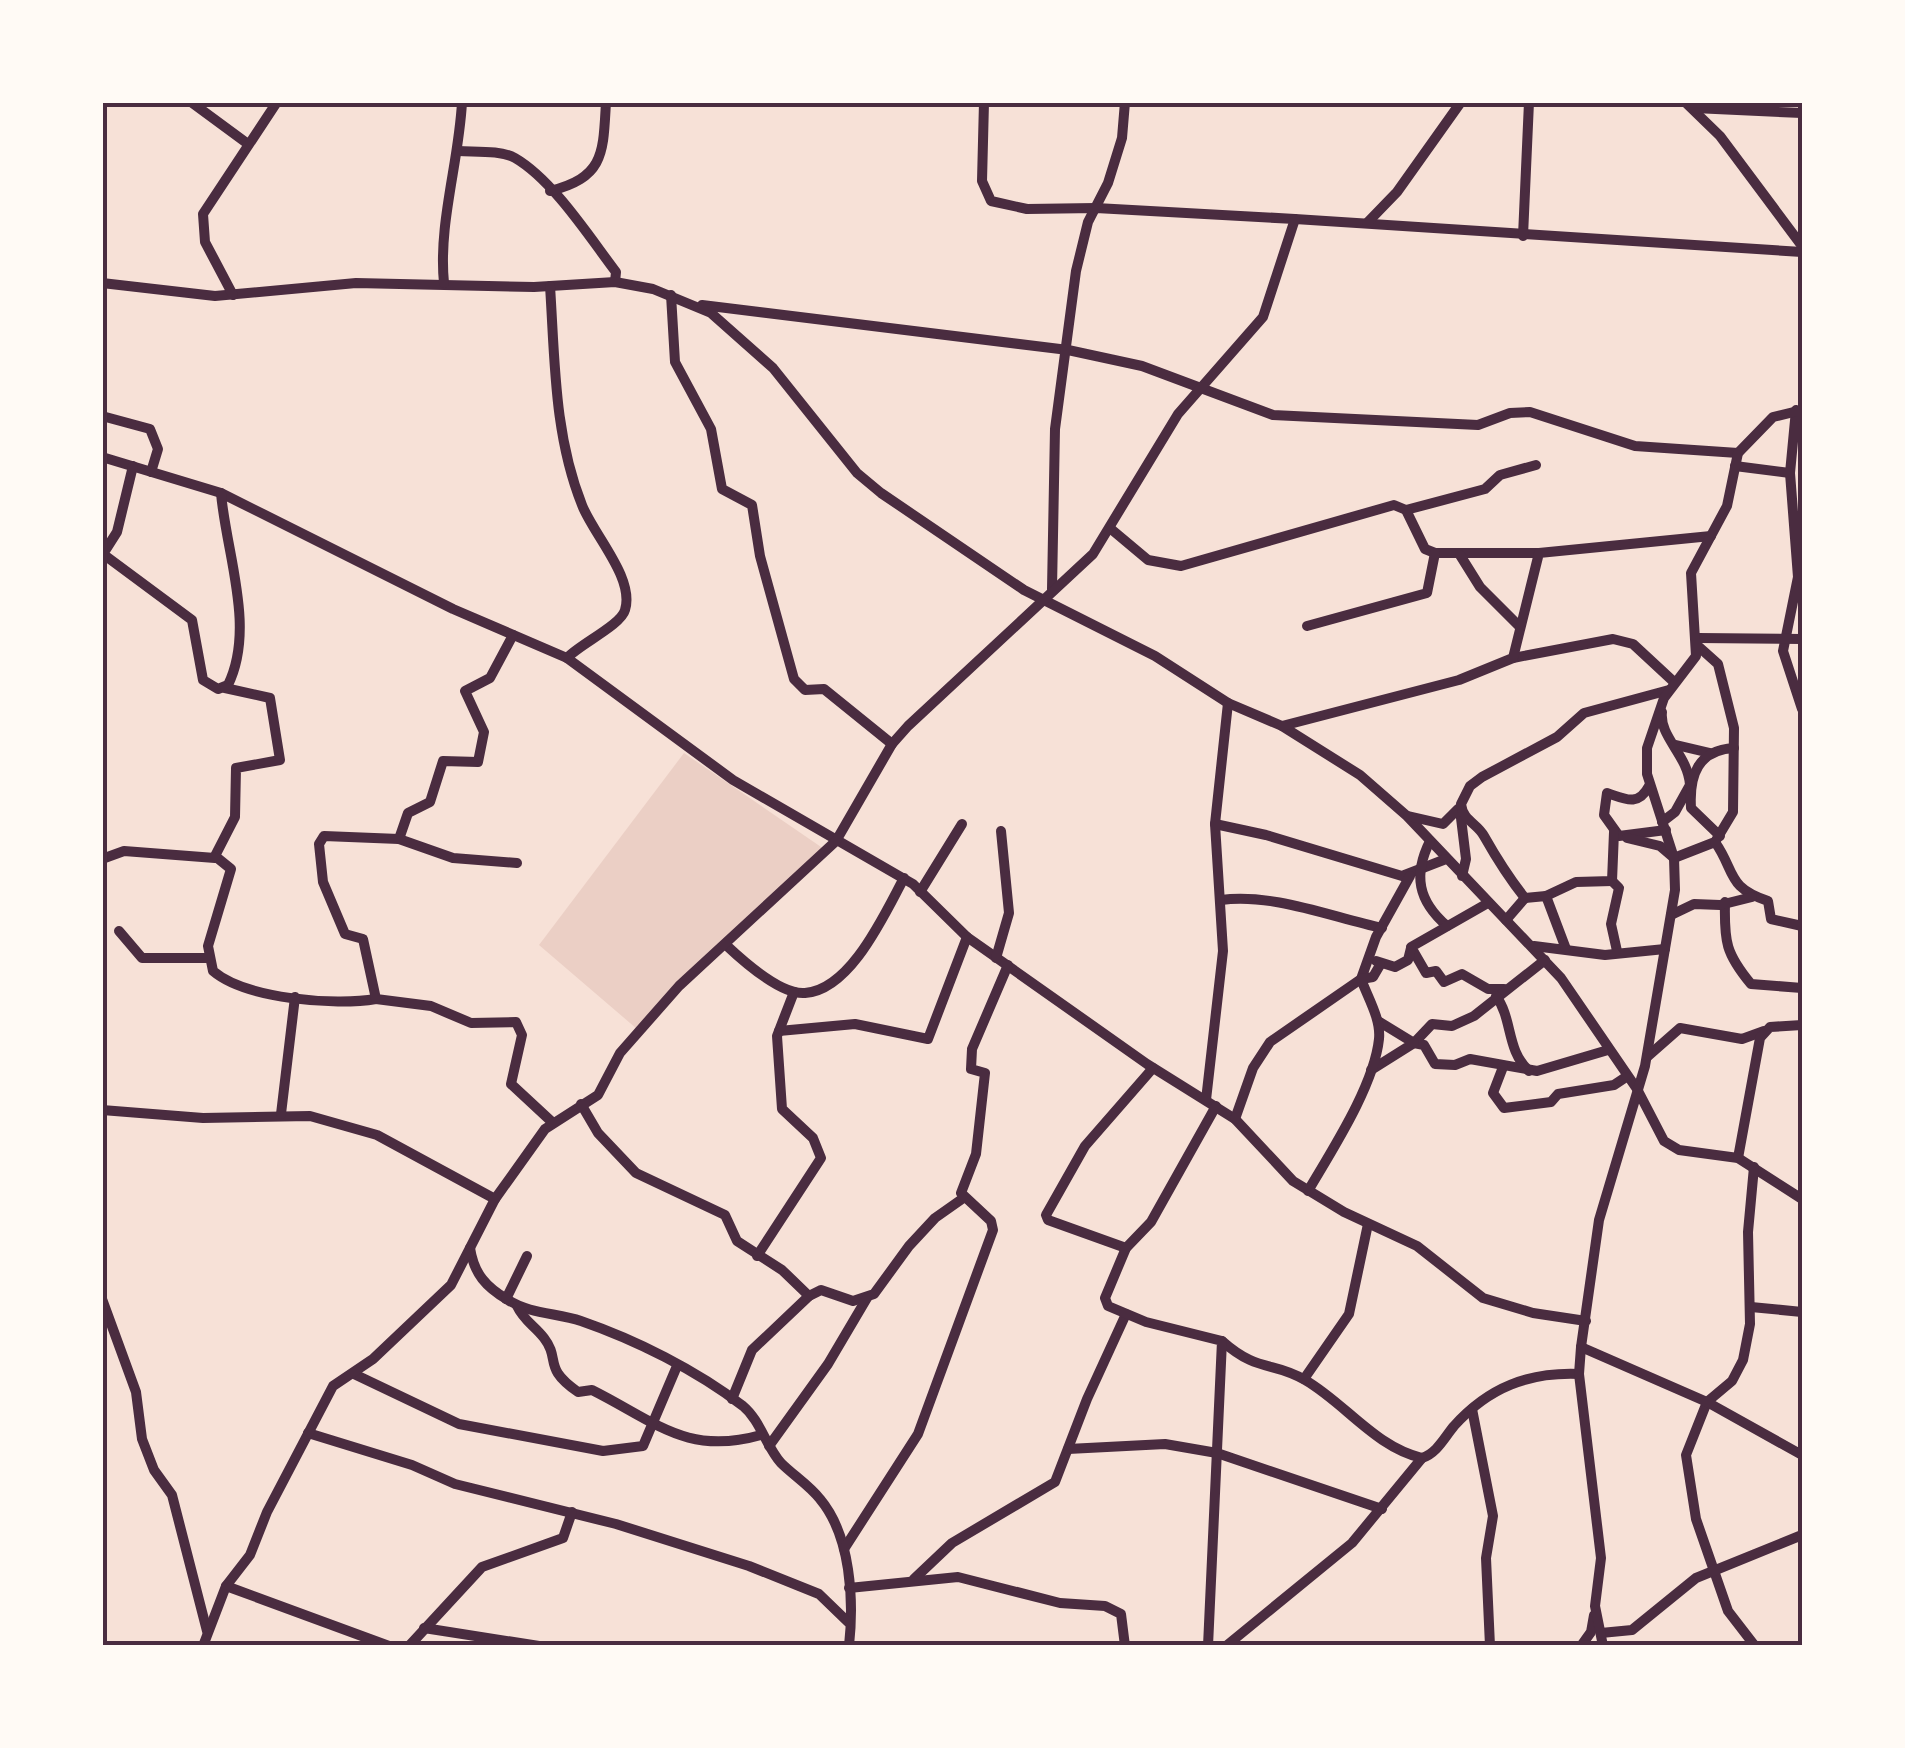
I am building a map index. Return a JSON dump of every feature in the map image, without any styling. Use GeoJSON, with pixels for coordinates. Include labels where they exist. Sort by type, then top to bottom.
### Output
{"type":"FeatureCollection","features":[{"type":"Feature","properties":{"kind":"street"},"geometry":{"type":"LineString","coordinates":[[191,102],[248,144]]}},
{"type":"Feature","properties":{"kind":"street"},"geometry":{"type":"LineString","coordinates":[[234,294],[213,262],[201,228],[211,199],[277,102]]}},
{"type":"Feature","properties":{"kind":"street"},"geometry":{"type":"LineString","coordinates":[[444,283],[441,258],[459,151],[462,102]]}},
{"type":"Feature","properties":{"kind":"street"},"geometry":{"type":"LineString","coordinates":[[550,191],[585,179],[596,165],[603,152],[606,102]]}},
{"type":"Feature","properties":{"kind":"street"},"geometry":{"type":"LineString","coordinates":[[984,102],[982,182],[992,201],[1027,209],[1096,208],[1524,236],[1802,249]]}},
{"type":"Feature","properties":{"kind":"street"},"geometry":{"type":"LineString","coordinates":[[1052,589],[1056,429],[1080,245],[1122,138],[1126,102]]}},
{"type":"Feature","properties":{"kind":"street"},"geometry":{"type":"LineString","coordinates":[[1367,223],[1397,192],[1461,102]]}},
{"type":"Feature","properties":{"kind":"street"},"geometry":{"type":"LineString","coordinates":[[1524,236],[1529,102]]}},
{"type":"Feature","properties":{"kind":"street"},"geometry":{"type":"LineString","coordinates":[[1689,105],[1720,136],[1802,249]]}},
{"type":"Feature","properties":{"kind":"street"},"geometry":{"type":"LineString","coordinates":[[1689,105],[1802,114]]}},
{"type":"Feature","properties":{"kind":"street"},"geometry":{"type":"LineString","coordinates":[[459,151],[512,156],[550,191],[616,272],[614,282]]}},
{"type":"Feature","properties":{"kind":"street"},"geometry":{"type":"LineString","coordinates":[[204,1646],[226,1586],[250,1556],[333,1386],[354,1374],[451,1284],[495,1198],[552,1122],[598,1094],[638,1030],[694,971],[836,842],[892,744],[1093,554],[1178,414],[1263,318],[1295,219]]}},
{"type":"Feature","properties":{"kind":"street"},"geometry":{"type":"LineString","coordinates":[[102,283],[192,296],[356,284],[550,286],[614,282],[691,304],[724,322],[752,346],[866,481],[1040,600],[1155,656],[1228,703],[1282,726],[1360,774],[1407,816],[1545,960],[1637,1089],[1670,1147],[1738,1158],[1802,1198]]}},
{"type":"Feature","properties":{"kind":"street"},"geometry":{"type":"LineString","coordinates":[[550,286],[563,452],[582,506],[620,576],[626,597],[622,617],[567,658]]}},
{"type":"Feature","properties":{"kind":"street"},"geometry":{"type":"LineString","coordinates":[[672,296],[675,362],[711,429],[722,489],[752,504],[760,556],[794,679],[805,690],[824,689],[892,744]]}},
{"type":"Feature","properties":{"kind":"street"},"geometry":{"type":"LineString","coordinates":[[691,304],[1068,350],[1142,366],[1204,388],[1238,406],[1274,415],[1478,425],[1510,413],[1530,412],[1635,446],[1738,453]]}},
{"type":"Feature","properties":{"kind":"street"},"geometry":{"type":"LineString","coordinates":[[1674,858],[1717,839],[1733,812],[1734,728],[1718,664],[1698,643],[1689,581],[1727,506],[1738,453],[1773,416],[1799,410],[1790,473],[1798,559],[1797,608],[1784,636],[1783,657],[1802,709]]}},
{"type":"Feature","properties":{"kind":"street"},"geometry":{"type":"LineString","coordinates":[[102,416],[150,429],[158,449],[151,472]]}},
{"type":"Feature","properties":{"kind":"street"},"geometry":{"type":"LineString","coordinates":[[102,457],[221,493],[567,658],[733,780],[904,878],[967,937],[1153,1068],[1234,1119],[1271,1163],[1308,1191],[1417,1246],[1483,1298],[1533,1313],[1586,1321]]}},
{"type":"Feature","properties":{"kind":"street"},"geometry":{"type":"LineString","coordinates":[[1111,528],[1148,560],[1180,566],[1282,540],[1382,506],[1406,510],[1484,489],[1500,475],[1536,465]]}},
{"type":"Feature","properties":{"kind":"street"},"geometry":{"type":"LineString","coordinates":[[134,466],[117,532],[102,554],[192,620],[203,680],[213,688],[270,698],[280,760],[236,768],[235,816],[215,858]]}},
{"type":"Feature","properties":{"kind":"street"},"geometry":{"type":"LineString","coordinates":[[1735,466],[1790,473]]}},
{"type":"Feature","properties":{"kind":"street"},"geometry":{"type":"LineString","coordinates":[[221,493],[240,621],[232,678],[225,688]]}},
{"type":"Feature","properties":{"kind":"street"},"geometry":{"type":"LineString","coordinates":[[1406,510],[1425,548],[1436,553],[1539,553],[1712,536]]}},
{"type":"Feature","properties":{"kind":"street"},"geometry":{"type":"LineString","coordinates":[[1308,626],[1427,592],[1436,553]]}},
{"type":"Feature","properties":{"kind":"street"},"geometry":{"type":"LineString","coordinates":[[1513,658],[1539,553]]}},
{"type":"Feature","properties":{"kind":"street"},"geometry":{"type":"LineString","coordinates":[[1460,555],[1480,587],[1519,626]]}},
{"type":"Feature","properties":{"kind":"street"},"geometry":{"type":"LineString","coordinates":[[399,840],[408,813],[430,802],[443,760],[478,762],[484,732],[465,691],[490,678],[513,635]]}},
{"type":"Feature","properties":{"kind":"street"},"geometry":{"type":"LineString","coordinates":[[1698,643],[1802,638]]}},
{"type":"Feature","properties":{"kind":"street"},"geometry":{"type":"LineString","coordinates":[[1282,726],[1458,680],[1513,658],[1614,639],[1633,644],[1669,690]]}},
{"type":"Feature","properties":{"kind":"street"},"geometry":{"type":"LineString","coordinates":[[1580,1646],[1591,1632],[1601,1558],[1579,1374],[1582,1347],[1599,1220],[1646,1057],[1671,915],[1674,858],[1649,785],[1647,748],[1669,690],[1698,643]]}},
{"type":"Feature","properties":{"kind":"street"},"geometry":{"type":"LineString","coordinates":[[1669,690],[1661,722],[1684,756],[1691,808],[1717,839],[1730,878],[1753,897],[1768,901],[1772,919],[1802,926]]}},
{"type":"Feature","properties":{"kind":"street"},"geometry":{"type":"LineString","coordinates":[[1442,855],[1443,824],[1462,804],[1470,786],[1482,777],[1556,737],[1584,713],[1669,690]]}},
{"type":"Feature","properties":{"kind":"street"},"geometry":{"type":"LineString","coordinates":[[1228,703],[1215,824],[1223,951],[1211,1103],[1166,1197],[1126,1248],[1105,1298],[1108,1306],[1126,1314],[1222,1340],[1256,1366],[1304,1379],[1393,1447],[1422,1458]]}},
{"type":"Feature","properties":{"kind":"street"},"geometry":{"type":"LineString","coordinates":[[1676,745],[1710,753]]}},
{"type":"Feature","properties":{"kind":"street"},"geometry":{"type":"LineString","coordinates":[[1627,838],[1664,826],[1690,785],[1700,760],[1710,753],[1734,748]]}},
{"type":"Feature","properties":{"kind":"street"},"geometry":{"type":"LineString","coordinates":[[1612,881],[1614,832],[1604,815],[1607,793],[1630,801],[1640,798],[1649,785]]}},
{"type":"Feature","properties":{"kind":"street"},"geometry":{"type":"LineString","coordinates":[[1462,804],[1466,859],[1462,876]]}},
{"type":"Feature","properties":{"kind":"street"},"geometry":{"type":"LineString","coordinates":[[1462,804],[1492,858],[1525,898]]}},
{"type":"Feature","properties":{"kind":"street"},"geometry":{"type":"LineString","coordinates":[[1407,816],[1443,824]]}},
{"type":"Feature","properties":{"kind":"street"},"geometry":{"type":"LineString","coordinates":[[920,892],[962,824]]}},
{"type":"Feature","properties":{"kind":"street"},"geometry":{"type":"LineString","coordinates":[[1215,824],[1414,875],[1442,855]]}},
{"type":"Feature","properties":{"kind":"street"},"geometry":{"type":"LineString","coordinates":[[996,958],[1009,913],[1001,831]]}},
{"type":"Feature","properties":{"kind":"street"},"geometry":{"type":"LineString","coordinates":[[1614,832],[1660,846],[1674,858]]}},
{"type":"Feature","properties":{"kind":"street"},"geometry":{"type":"LineString","coordinates":[[376,999],[363,939],[345,934],[326,892],[318,844],[324,836],[399,840],[454,858],[517,862]]}},
{"type":"Feature","properties":{"kind":"street"},"geometry":{"type":"LineString","coordinates":[[1308,1191],[1372,1070],[1379,1038],[1378,1021],[1361,979],[1368,953],[1430,841]]}},
{"type":"Feature","properties":{"kind":"street"},"geometry":{"type":"LineString","coordinates":[[102,859],[124,850],[215,858],[231,869],[208,958],[220,977],[296,996],[360,1004],[376,999],[431,1006],[471,1023],[516,1022],[522,1035],[511,1084],[552,1122]]}},
{"type":"Feature","properties":{"kind":"street"},"geometry":{"type":"LineString","coordinates":[[1414,875],[1425,901],[1447,926]]}},
{"type":"Feature","properties":{"kind":"street"},"geometry":{"type":"LineString","coordinates":[[726,945],[794,992],[820,990],[855,961],[904,878]]}},
{"type":"Feature","properties":{"kind":"street"},"geometry":{"type":"LineString","coordinates":[[1506,920],[1525,898],[1546,896],[1576,882],[1612,881],[1620,888],[1611,924],[1617,952]]}},
{"type":"Feature","properties":{"kind":"street"},"geometry":{"type":"LineString","coordinates":[[1546,896],[1566,949]]}},
{"type":"Feature","properties":{"kind":"street"},"geometry":{"type":"LineString","coordinates":[[1671,915],[1694,904],[1753,897]]}},
{"type":"Feature","properties":{"kind":"street"},"geometry":{"type":"LineString","coordinates":[[1221,900],[1276,903],[1382,928]]}},
{"type":"Feature","properties":{"kind":"street"},"geometry":{"type":"LineString","coordinates":[[1725,902],[1727,955],[1732,964],[1752,984],[1802,988]]}},
{"type":"Feature","properties":{"kind":"street"},"geometry":{"type":"LineString","coordinates":[[1368,953],[1380,965],[1402,964],[1411,947],[1488,903]]}},
{"type":"Feature","properties":{"kind":"street"},"geometry":{"type":"LineString","coordinates":[[119,932],[142,958],[208,958]]}},
{"type":"Feature","properties":{"kind":"street"},"geometry":{"type":"LineString","coordinates":[[779,1031],[855,1024],[928,1039],[967,937]]}},
{"type":"Feature","properties":{"kind":"street"},"geometry":{"type":"LineString","coordinates":[[1533,946],[1605,955],[1665,949]]}},
{"type":"Feature","properties":{"kind":"street"},"geometry":{"type":"LineString","coordinates":[[1411,947],[1426,973],[1436,971],[1444,982],[1462,974],[1501,993]]}},
{"type":"Feature","properties":{"kind":"street"},"geometry":{"type":"LineString","coordinates":[[1372,1070],[1414,1043],[1425,1028],[1464,1022],[1545,960]]}},
{"type":"Feature","properties":{"kind":"street"},"geometry":{"type":"LineString","coordinates":[[769,1446],[828,1364],[867,1298],[935,1218],[962,1198],[976,1154],[983,1106],[985,1072],[971,1069],[972,1049],[1008,965]]}},
{"type":"Feature","properties":{"kind":"street"},"geometry":{"type":"LineString","coordinates":[[1234,1119],[1253,1068],[1270,1042],[1361,979],[1373,977],[1380,965]]}},
{"type":"Feature","properties":{"kind":"street"},"geometry":{"type":"LineString","coordinates":[[757,1256],[821,1158],[813,1138],[782,1109],[779,1031],[794,992]]}},
{"type":"Feature","properties":{"kind":"street"},"geometry":{"type":"LineString","coordinates":[[1501,993],[1516,1056],[1530,1071]]}},
{"type":"Feature","properties":{"kind":"street"},"geometry":{"type":"LineString","coordinates":[[281,1114],[296,996]]}},
{"type":"Feature","properties":{"kind":"street"},"geometry":{"type":"LineString","coordinates":[[1378,1021],[1424,1045],[1432,1060],[1443,1066],[1470,1059],[1530,1071],[1568,1065],[1608,1050]]}},
{"type":"Feature","properties":{"kind":"street"},"geometry":{"type":"LineString","coordinates":[[1646,1057],[1680,1028],[1742,1039],[1777,1025],[1802,1025]]}},
{"type":"Feature","properties":{"kind":"street"},"geometry":{"type":"LineString","coordinates":[[1738,1158],[1764,1031]]}},
{"type":"Feature","properties":{"kind":"street"},"geometry":{"type":"LineString","coordinates":[[1503,1067],[1493,1093],[1504,1108],[1551,1102],[1558,1094],[1614,1085],[1626,1077]]}},
{"type":"Feature","properties":{"kind":"street"},"geometry":{"type":"LineString","coordinates":[[1126,1248],[1048,1220],[1047,1210],[1061,1194],[1085,1146],[1153,1068]]}},
{"type":"Feature","properties":{"kind":"street"},"geometry":{"type":"LineString","coordinates":[[581,1104],[598,1133],[636,1172],[725,1215],[728,1230],[757,1256],[782,1270],[809,1296]]}},
{"type":"Feature","properties":{"kind":"street"},"geometry":{"type":"LineString","coordinates":[[102,1110],[204,1118],[310,1116],[377,1135],[495,1198]]}},
{"type":"Feature","properties":{"kind":"street"},"geometry":{"type":"LineString","coordinates":[[1754,1167],[1748,1232],[1751,1306],[1742,1360],[1732,1381],[1708,1402],[1692,1432],[1686,1466],[1696,1518],[1728,1611],[1755,1646]]}},
{"type":"Feature","properties":{"kind":"street"},"geometry":{"type":"LineString","coordinates":[[844,1549],[918,1434],[994,1230],[991,1220],[962,1198]]}},
{"type":"Feature","properties":{"kind":"street"},"geometry":{"type":"LineString","coordinates":[[1304,1379],[1349,1314],[1368,1224]]}},
{"type":"Feature","properties":{"kind":"street"},"geometry":{"type":"LineString","coordinates":[[470,1247],[473,1266],[482,1282],[512,1302],[611,1332],[677,1366],[746,1409],[769,1446],[822,1501],[844,1549],[849,1646]]}},
{"type":"Feature","properties":{"kind":"street"},"geometry":{"type":"LineString","coordinates":[[512,1302],[527,1256]]}},
{"type":"Feature","properties":{"kind":"street"},"geometry":{"type":"LineString","coordinates":[[732,1400],[752,1350],[809,1296],[821,1290],[839,1300],[867,1298]]}},
{"type":"Feature","properties":{"kind":"street"},"geometry":{"type":"LineString","coordinates":[[102,1299],[136,1392],[142,1439],[154,1470],[172,1495],[207,1632]]}},
{"type":"Feature","properties":{"kind":"street"},"geometry":{"type":"LineString","coordinates":[[512,1302],[524,1320],[544,1337],[552,1368],[578,1392],[592,1390],[678,1437],[706,1444],[729,1444],[762,1435]]}},
{"type":"Feature","properties":{"kind":"street"},"geometry":{"type":"LineString","coordinates":[[1751,1306],[1802,1312]]}},
{"type":"Feature","properties":{"kind":"street"},"geometry":{"type":"LineString","coordinates":[[914,1579],[952,1543],[1050,1488],[1126,1314]]}},
{"type":"Feature","properties":{"kind":"street"},"geometry":{"type":"LineString","coordinates":[[1208,1646],[1222,1340]]}},
{"type":"Feature","properties":{"kind":"street"},"geometry":{"type":"LineString","coordinates":[[1582,1347],[1708,1402],[1802,1455]]}},
{"type":"Feature","properties":{"kind":"street"},"geometry":{"type":"LineString","coordinates":[[354,1374],[459,1424],[590,1449],[643,1446],[677,1366]]}},
{"type":"Feature","properties":{"kind":"street"},"geometry":{"type":"LineString","coordinates":[[1226,1646],[1352,1543],[1422,1458],[1434,1452],[1472,1409],[1534,1374],[1579,1374]]}},
{"type":"Feature","properties":{"kind":"street"},"geometry":{"type":"LineString","coordinates":[[1472,1409],[1494,1516],[1486,1558],[1490,1646]]}},
{"type":"Feature","properties":{"kind":"street"},"geometry":{"type":"LineString","coordinates":[[308,1434],[412,1464],[454,1484],[572,1512],[749,1566],[819,1594],[849,1622]]}},
{"type":"Feature","properties":{"kind":"street"},"geometry":{"type":"LineString","coordinates":[[1789,1447],[1802,1441]]}},
{"type":"Feature","properties":{"kind":"street"},"geometry":{"type":"LineString","coordinates":[[1068,1449],[1165,1444],[1217,1454],[1382,1508]]}},
{"type":"Feature","properties":{"kind":"street"},"geometry":{"type":"LineString","coordinates":[[409,1646],[482,1567],[563,1538],[572,1512]]}},
{"type":"Feature","properties":{"kind":"street"},"geometry":{"type":"LineString","coordinates":[[1595,1606],[1602,1640],[1632,1630],[1680,1588],[1716,1567],[1802,1535]]}},
{"type":"Feature","properties":{"kind":"street"},"geometry":{"type":"LineString","coordinates":[[849,1588],[958,1577],[1060,1603],[1113,1608],[1122,1614],[1125,1646]]}},
{"type":"Feature","properties":{"kind":"street"},"geometry":{"type":"LineString","coordinates":[[226,1586],[390,1646]]}},
{"type":"Feature","properties":{"kind":"street"},"geometry":{"type":"LineString","coordinates":[[424,1628],[487,1642],[539,1646]]}},
{"type":"Feature","properties":{"kind":"shaded area"},"geometry":{"type":"Polygon","coordinates":[[[684,753],[824,849],[637,1029],[539,945],[684,753]]]}}]}
